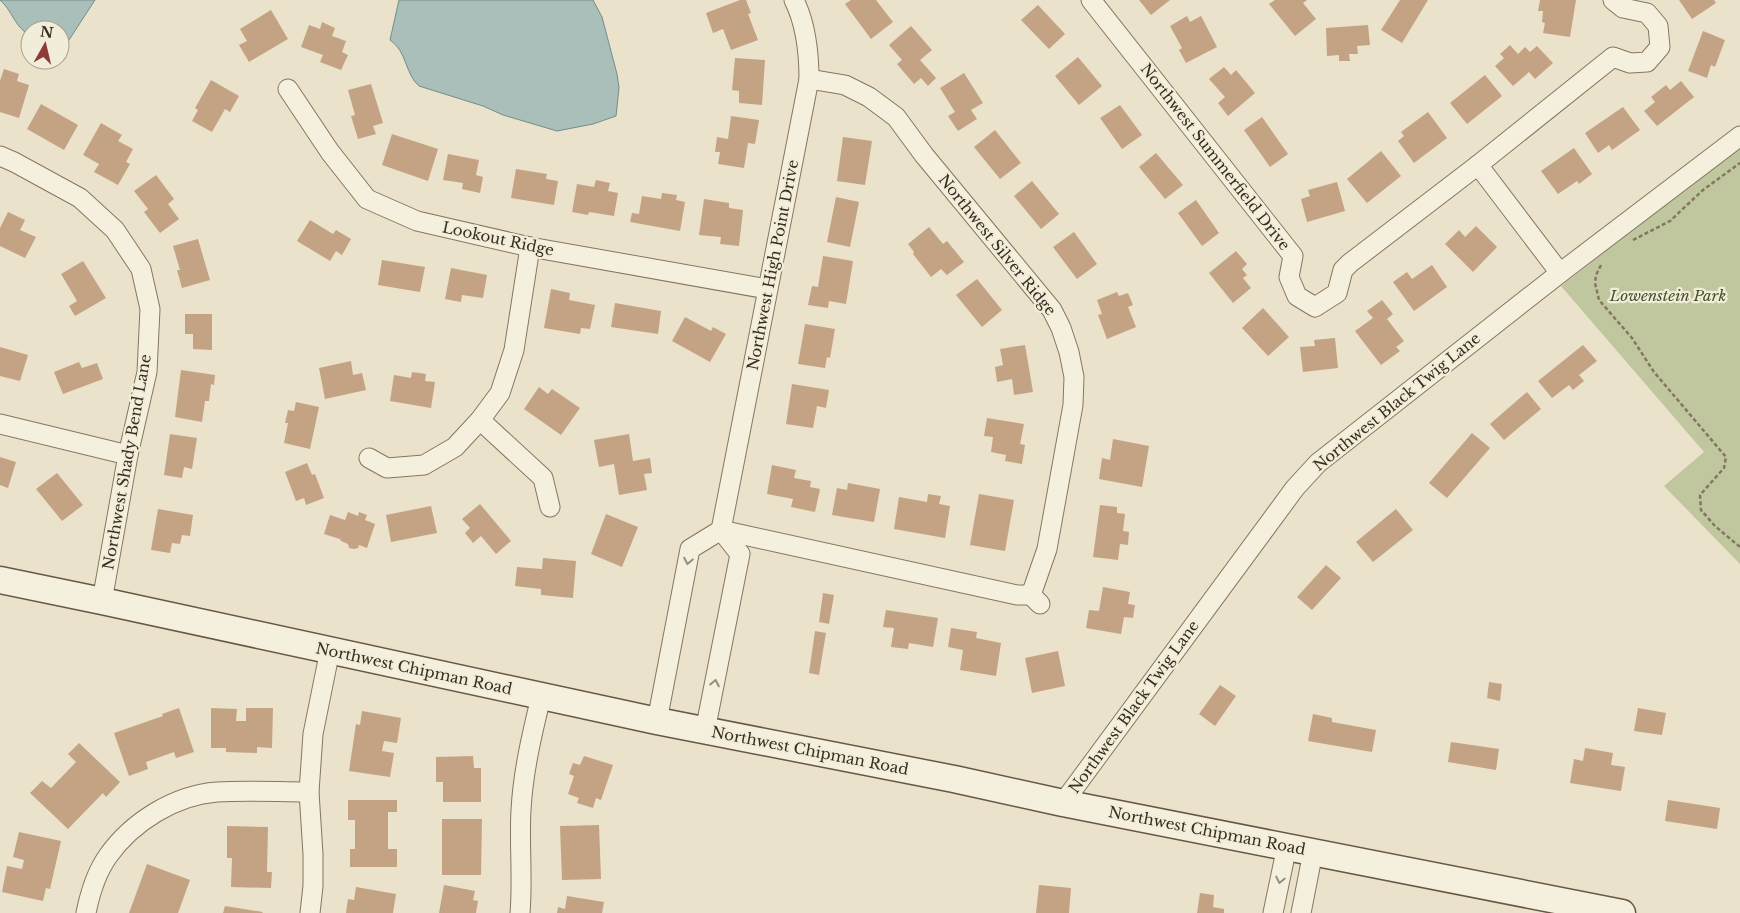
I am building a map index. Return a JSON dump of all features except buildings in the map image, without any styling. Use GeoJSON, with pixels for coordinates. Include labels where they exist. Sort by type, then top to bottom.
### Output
{"type":"FeatureCollection","features":[{"type":"Feature","properties":{"kind":"main road","name":"Northwest Chipman Road"},"geometry":{"type":"LineString","coordinates":[[0,580],[656,721],[1622,913]]}},
{"type":"Feature","properties":{"kind":"street","name":"Northwest High Point Drive"},"geometry":{"type":"LineString","coordinates":[[721,530],[809,79],[809,52],[798,7],[794,0]]}},
{"type":"Feature","properties":{"kind":"street","name":"Northwest Summerfield Drive"},"geometry":{"type":"LineString","coordinates":[[1091,0],[1293,256],[1289,277],[1297,296],[1315,307],[1337,293],[1343,270],[1350,263],[1478,165],[1613,57],[1630,63],[1647,62],[1660,47],[1658,26],[1647,13],[1623,8],[1613,0]]}},
{"type":"Feature","properties":{"kind":"street","name":"Northwest Silver Ridge"},"geometry":{"type":"LineString","coordinates":[[721,530],[1036,600],[1047,549],[1073,405],[1074,377],[1069,352],[1061,328],[1052,310],[924,155],[896,117],[869,98],[845,85],[809,79]]}},
{"type":"Feature","properties":{"kind":"street","name":"Lookout Ridge"},"geometry":{"type":"LineString","coordinates":[[288,89],[330,152],[367,198],[417,222],[530,247],[767,290]]}},
{"type":"Feature","properties":{"kind":"street","name":"Northwest Black Twig Lane"},"geometry":{"type":"LineString","coordinates":[[1063,803],[1295,488],[1318,463],[1560,273],[1740,136]]}},
{"type":"Feature","properties":{"kind":"street","name":"Northwest Shady Bend Lane"},"geometry":{"type":"LineString","coordinates":[[0,156],[80,198],[116,230],[141,269],[150,309],[147,372],[128,455],[102,601]]}},
{"type":"Feature","properties":{"kind":"street"},"geometry":{"type":"LineString","coordinates":[[1478,165],[1560,273]]}},
{"type":"Feature","properties":{"kind":"street"},"geometry":{"type":"LineString","coordinates":[[369,458],[388,468],[424,464],[455,447],[480,420],[500,393],[514,350],[530,247]]}},
{"type":"Feature","properties":{"kind":"street"},"geometry":{"type":"LineString","coordinates":[[480,420],[543,478],[550,507]]}},
{"type":"Feature","properties":{"kind":"street"},"geometry":{"type":"LineString","coordinates":[[0,424],[128,455]]}},
{"type":"Feature","properties":{"kind":"street"},"geometry":{"type":"LineString","coordinates":[[656,721],[690,549],[721,530],[740,554],[705,731]]}},
{"type":"Feature","properties":{"kind":"street"},"geometry":{"type":"LineString","coordinates":[[310,913],[313,870],[309,792],[313,734],[330,650]]}},
{"type":"Feature","properties":{"kind":"street"},"geometry":{"type":"LineString","coordinates":[[520,913],[521,810],[528,758],[541,697]]}},
{"type":"Feature","properties":{"kind":"street"},"geometry":{"type":"LineString","coordinates":[[86,913],[89,895],[96,877],[108,856],[146,817],[193,796],[216,792],[309,792]]}},
{"type":"Feature","properties":{"kind":"street"},"geometry":{"type":"LineString","coordinates":[[1273,913],[1287,846]]}},
{"type":"Feature","properties":{"kind":"street"},"geometry":{"type":"LineString","coordinates":[[1301,913],[1313,852]]}},
{"type":"Feature","properties":{"kind":"path"},"geometry":{"type":"LineString","coordinates":[[1626,244],[1670,221],[1703,190],[1740,163]]}},
{"type":"Feature","properties":{"kind":"path"},"geometry":{"type":"LineString","coordinates":[[1605,260],[1599,268],[1594,283],[1599,300],[1632,338],[1654,372],[1726,457],[1724,468],[1700,495],[1701,510],[1715,526],[1740,546]]}},
{"type":"Feature","properties":{"kind":"green space","name":"Lowenstein Park"},"geometry":{"type":"Polygon","coordinates":[[[1740,147],[1740,564],[1664,486],[1704,452],[1561,286],[1740,147]]]}},
{"type":"Feature","properties":{"kind":"water"},"geometry":{"type":"Polygon","coordinates":[[[0,0],[95,0],[70,38],[70,20],[20,20],[20,27],[0,0]]]}},
{"type":"Feature","properties":{"kind":"water"},"geometry":{"type":"Polygon","coordinates":[[[399,0],[593,0],[602,17],[617,74],[619,88],[616,116],[593,124],[557,131],[503,115],[483,106],[419,86],[414,81],[400,50],[390,40],[399,0]]]}}]}
